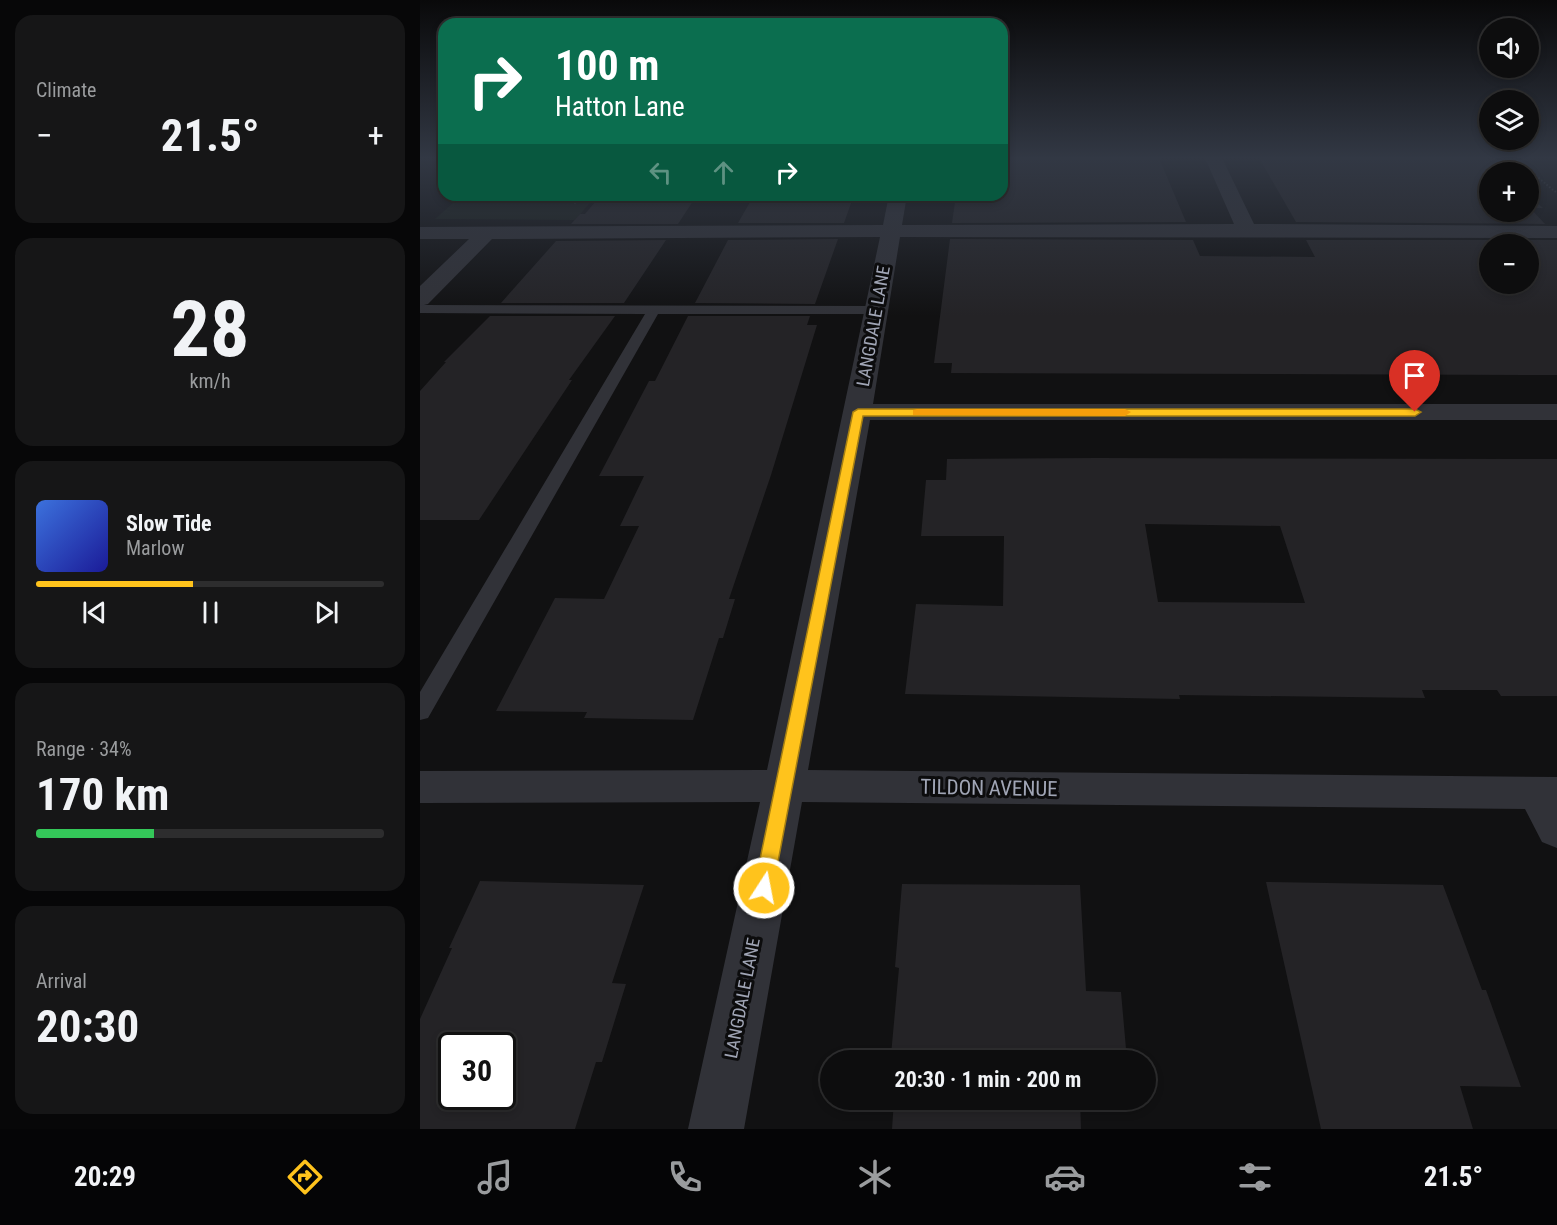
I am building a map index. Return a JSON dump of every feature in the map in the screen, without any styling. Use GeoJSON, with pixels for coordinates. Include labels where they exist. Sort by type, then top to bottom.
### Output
{"type":"FeatureCollection","features":[{"type":"Feature","properties":{"kind":"street","name":"LANGDALE LANE"},"geometry":{"type":"LineString","coordinates":[[716,1129],[858,412],[895,211]]}},
{"type":"Feature","properties":{"kind":"street"},"geometry":{"type":"LineString","coordinates":[[1237,211],[1246,231]]}},
{"type":"Feature","properties":{"kind":"street"},"geometry":{"type":"LineString","coordinates":[[420,233],[1557,232]]}},
{"type":"Feature","properties":{"kind":"street"},"geometry":{"type":"LineString","coordinates":[[420,299],[486,233]]}},
{"type":"Feature","properties":{"kind":"street"},"geometry":{"type":"LineString","coordinates":[[858,412],[1557,412]]}},
{"type":"Feature","properties":{"kind":"street","name":"TILDON AVENUE"},"geometry":{"type":"LineString","coordinates":[[420,787],[784,786],[1551,806]]}},
{"type":"Feature","properties":{"kind":"lane"},"geometry":{"type":"LineString","coordinates":[[420,309],[877,310]]}},
{"type":"Feature","properties":{"kind":"lane"},"geometry":{"type":"LineString","coordinates":[[420,712],[653,310]]}},
{"type":"Feature","properties":{"kind":"shaded area"},"geometry":{"type":"Polygon","coordinates":[[[444,211],[583,211],[575,220],[435,219],[444,211]]]}},
{"type":"Feature","properties":{"kind":"building"},"geometry":{"type":"Polygon","coordinates":[[[588,211],[687,211],[678,224],[571,224],[580,214],[585,214],[588,211]]]}},
{"type":"Feature","properties":{"kind":"building"},"geometry":{"type":"Polygon","coordinates":[[[745,211],[848,211],[844,223],[738,223],[745,211]]]}},
{"type":"Feature","properties":{"kind":"building"},"geometry":{"type":"Polygon","coordinates":[[[954,211],[1181,211],[1186,222],[952,223],[954,211]]]}},
{"type":"Feature","properties":{"kind":"building"},"geometry":{"type":"Polygon","coordinates":[[[1289,211],[1479,211],[1479,222],[1539,222],[1539,218],[1545,224],[1296,222],[1289,211]]]}},
{"type":"Feature","properties":{"kind":"building"},"geometry":{"type":"Polygon","coordinates":[[[838,239],[815,304],[695,303],[728,240],[838,239]]]}},
{"type":"Feature","properties":{"kind":"building"},"geometry":{"type":"Polygon","coordinates":[[[950,239],[1193,240],[1200,256],[1315,257],[1306,240],[1479,240],[1479,294],[1539,294],[1539,240],[1557,240],[1557,375],[951,373],[952,363],[934,363],[950,239]]]}},
{"type":"Feature","properties":{"kind":"building"},"geometry":{"type":"Polygon","coordinates":[[[666,240],[624,303],[501,303],[556,241],[666,240]]]}},
{"type":"Feature","properties":{"kind":"building"},"geometry":{"type":"Polygon","coordinates":[[[490,316],[615,316],[569,380],[572,380],[479,520],[420,520],[420,391],[446,362],[444,362],[490,316]]]}},
{"type":"Feature","properties":{"kind":"building"},"geometry":{"type":"Polygon","coordinates":[[[688,316],[810,316],[807,325],[817,325],[771,475],[729,599],[735,599],[723,638],[719,638],[693,720],[584,718],[587,712],[496,711],[555,598],[604,599],[639,526],[620,526],[644,476],[599,476],[649,381],[655,381],[688,316]]]}},
{"type":"Feature","properties":{"kind":"building"},"geometry":{"type":"Polygon","coordinates":[[[947,459],[1557,459],[1557,696],[1501,696],[1497,690],[1422,690],[1425,698],[1179,695],[1180,699],[905,694],[916,604],[1003,606],[1004,536],[921,536],[926,480],[946,480],[947,459]],[[1145,524],[1158,602],[1305,603],[1280,526],[1145,524]]]}},
{"type":"Feature","properties":{"kind":"building"},"geometry":{"type":"Polygon","coordinates":[[[480,881],[644,885],[612,983],[626,984],[602,1062],[596,1062],[575,1129],[420,1129],[420,1019],[452,948],[449,948],[480,881]]]}},
{"type":"Feature","properties":{"kind":"building"},"geometry":{"type":"Polygon","coordinates":[[[1266,882],[1443,885],[1482,990],[1486,990],[1521,1087],[1460,1086],[1473,1129],[1321,1129],[1266,882]]]}},
{"type":"Feature","properties":{"kind":"building"},"geometry":{"type":"Polygon","coordinates":[[[902,884],[1080,885],[1086,991],[1121,992],[1126,1050],[891,1050],[899,968],[895,967],[902,884]]]}},
{"type":"Feature","properties":{"kind":"building"},"geometry":{"type":"Polygon","coordinates":[[[893,1110],[1080,1110],[1081,1129],[892,1129],[893,1110]]]}},
{"type":"Feature","properties":{"kind":"slow traffic"},"geometry":{"type":"LineString","coordinates":[[917,412],[1125,412]]}},
{"type":"Feature","properties":{"kind":"route"},"geometry":{"type":"LineString","coordinates":[[764,888],[858,412],[1415,412]]}}]}
